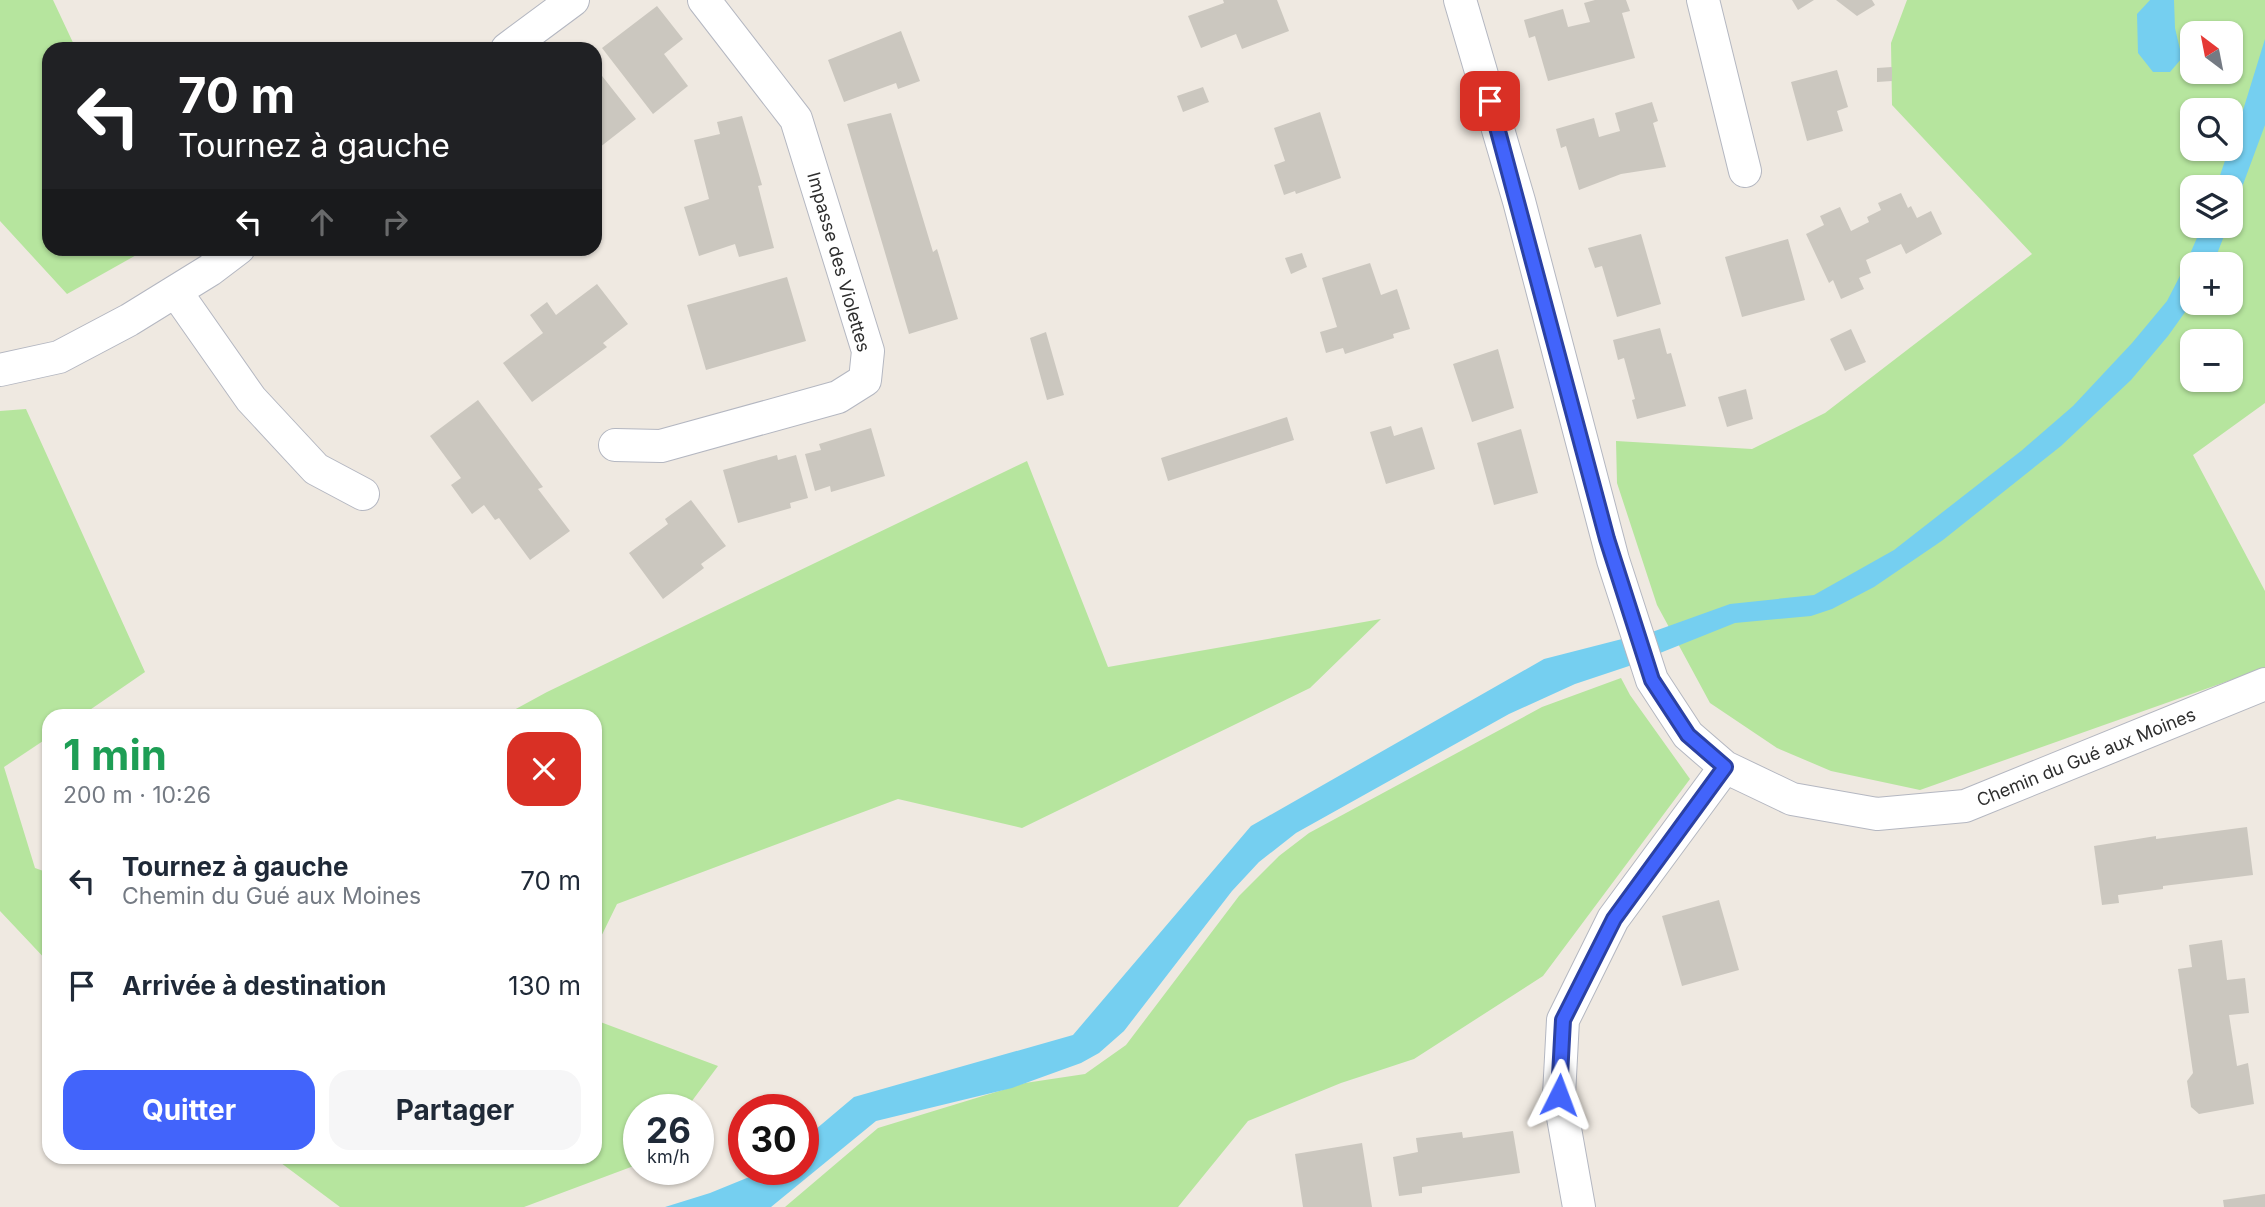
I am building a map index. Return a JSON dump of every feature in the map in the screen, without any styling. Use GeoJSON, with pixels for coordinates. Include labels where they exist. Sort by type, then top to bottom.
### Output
{"type":"FeatureCollection","features":[{"type":"Feature","properties":{"kind":"street"},"geometry":{"type":"LineString","coordinates":[[516,42],[573,0]]}},
{"type":"Feature","properties":{"kind":"street","name":"Impasse des Violettes"},"geometry":{"type":"LineString","coordinates":[[615,446],[661,446],[838,397],[865,380],[868,351],[796,118],[704,0]]}},
{"type":"Feature","properties":{"kind":"street","name":"Chemin du Gué aux Moines"},"geometry":{"type":"LineString","coordinates":[[1460,0],[1519,201],[1613,560],[1652,680],[1688,735],[1725,767],[1792,799],[1877,814],[1965,806],[2265,684]]}},
{"type":"Feature","properties":{"kind":"street"},"geometry":{"type":"LineString","coordinates":[[1703,0],[1745,171]]}},
{"type":"Feature","properties":{"kind":"street"},"geometry":{"type":"LineString","coordinates":[[0,370],[59,357],[176,292],[228,256]]}},
{"type":"Feature","properties":{"kind":"street"},"geometry":{"type":"LineString","coordinates":[[176,292],[251,399],[316,470],[363,494]]}},
{"type":"Feature","properties":{"kind":"street"},"geometry":{"type":"LineString","coordinates":[[1579,1207],[1559,1095],[1563,1020],[1614,919],[1725,767]]}},
{"type":"Feature","properties":{"kind":"green space"},"geometry":{"type":"Polygon","coordinates":[[[0,0],[53,0],[73,42],[42,42],[42,256],[135,256],[67,294],[0,221],[0,0]]]}},
{"type":"Feature","properties":{"kind":"green space"},"geometry":{"type":"Polygon","coordinates":[[[1907,0],[2265,0],[2265,403],[2193,455],[2265,591],[2265,668],[1920,790],[1831,771],[1777,748],[1710,703],[1657,605],[1617,483],[1616,441],[1752,449],[1825,413],[2032,254],[1892,105],[1891,43],[1907,0]]]}},
{"type":"Feature","properties":{"kind":"green space"},"geometry":{"type":"Polygon","coordinates":[[[26,409],[145,672],[91,709],[42,709],[42,742],[4,767],[35,868],[42,870],[42,956],[0,911],[0,411],[26,409]]]}},
{"type":"Feature","properties":{"kind":"green space"},"geometry":{"type":"Polygon","coordinates":[[[1027,461],[1108,667],[1381,619],[1310,688],[1022,828],[898,799],[617,904],[602,935],[602,709],[516,709],[1027,461]]]}},
{"type":"Feature","properties":{"kind":"green space"},"geometry":{"type":"Polygon","coordinates":[[[1621,678],[1630,695],[1690,779],[1543,976],[1414,1059],[1341,1083],[1248,1121],[1178,1207],[785,1207],[811,1185],[819,1185],[819,1178],[878,1128],[1025,1083],[1085,1074],[1126,1045],[1239,896],[1279,856],[1309,833],[1542,707],[1621,678]]]}},
{"type":"Feature","properties":{"kind":"green space"},"geometry":{"type":"Polygon","coordinates":[[[602,1023],[718,1066],[697,1094],[623,1094],[623,1170],[524,1207],[340,1207],[282,1164],[602,1164],[602,1023]]]}},
{"type":"Feature","properties":{"kind":"water"},"geometry":{"type":"Polygon","coordinates":[[[2150,0],[2174,0],[2180,60],[2170,72],[2153,72],[2138,53],[2137,14],[2150,0]]]}},
{"type":"Feature","properties":{"kind":"water"},"geometry":{"type":"Polygon","coordinates":[[[2265,39],[2265,125],[2243,185],[2243,175],[2220,175],[2225,161],[2243,161],[2243,110],[2265,39]]]}},
{"type":"Feature","properties":{"kind":"water"},"geometry":{"type":"Polygon","coordinates":[[[2197,238],[2223,238],[2218,252],[2191,252],[2197,238]]]}},
{"type":"Feature","properties":{"kind":"water"},"geometry":{"type":"Polygon","coordinates":[[[2180,276],[2180,315],[2183,315],[2131,380],[2061,446],[1943,540],[1874,587],[1832,609],[1811,616],[1735,623],[1660,653],[1652,632],[1730,604],[1814,595],[1894,550],[2021,451],[2073,406],[2167,301],[2180,276]]]}},
{"type":"Feature","properties":{"kind":"water"},"geometry":{"type":"Polygon","coordinates":[[[1622,639],[1632,665],[1575,684],[1509,714],[1296,833],[1259,862],[1232,891],[1124,1031],[1099,1053],[1081,1063],[1012,1088],[876,1121],[819,1168],[819,1127],[854,1097],[1073,1035],[1251,826],[1544,659],[1622,639]]]}},
{"type":"Feature","properties":{"kind":"water"},"geometry":{"type":"Polygon","coordinates":[[[730,1185],[798,1185],[771,1207],[665,1207],[730,1185]]]}},
{"type":"Feature","properties":{"kind":"building"},"geometry":{"type":"Polygon","coordinates":[[[1223,0],[1277,0],[1289,31],[1242,49],[1236,34],[1201,48],[1188,16],[1224,3],[1223,0]]]}},
{"type":"Feature","properties":{"kind":"building"},"geometry":{"type":"Polygon","coordinates":[[[1595,0],[1626,0],[1630,11],[1622,13],[1635,58],[1548,81],[1535,36],[1529,38],[1524,20],[1563,9],[1568,27],[1590,22],[1584,3],[1595,0]]]}},
{"type":"Feature","properties":{"kind":"building"},"geometry":{"type":"Polygon","coordinates":[[[1792,0],[1814,0],[1798,10],[1792,0]]]}},
{"type":"Feature","properties":{"kind":"building"},"geometry":{"type":"Polygon","coordinates":[[[1836,0],[1872,0],[1875,5],[1857,16],[1836,0]]]}},
{"type":"Feature","properties":{"kind":"building"},"geometry":{"type":"Polygon","coordinates":[[[657,6],[683,39],[664,54],[688,86],[653,114],[602,48],[657,6]]]}},
{"type":"Feature","properties":{"kind":"building"},"geometry":{"type":"Polygon","coordinates":[[[901,31],[920,81],[898,89],[896,83],[844,102],[828,60],[901,31]]]}},
{"type":"Feature","properties":{"kind":"building"},"geometry":{"type":"Polygon","coordinates":[[[1892,67],[1892,81],[1877,82],[1877,68],[1892,67]]]}},
{"type":"Feature","properties":{"kind":"building"},"geometry":{"type":"Polygon","coordinates":[[[1837,70],[1848,107],[1837,111],[1843,131],[1807,141],[1791,82],[1837,70]]]}},
{"type":"Feature","properties":{"kind":"building"},"geometry":{"type":"Polygon","coordinates":[[[602,76],[636,119],[602,146],[602,76]]]}},
{"type":"Feature","properties":{"kind":"building"},"geometry":{"type":"Polygon","coordinates":[[[1203,87],[1209,102],[1183,112],[1177,96],[1203,87]]]}},
{"type":"Feature","properties":{"kind":"building"},"geometry":{"type":"Polygon","coordinates":[[[1652,102],[1658,121],[1653,123],[1666,167],[1621,174],[1579,190],[1566,146],[1561,148],[1556,129],[1594,118],[1599,137],[1620,131],[1615,113],[1652,102]]]}},
{"type":"Feature","properties":{"kind":"building"},"geometry":{"type":"Polygon","coordinates":[[[1320,112],[1341,178],[1296,194],[1295,191],[1284,195],[1274,165],[1285,161],[1274,128],[1320,112]]]}},
{"type":"Feature","properties":{"kind":"building"},"geometry":{"type":"Polygon","coordinates":[[[891,113],[933,252],[937,249],[958,319],[909,334],[847,124],[891,113]]]}},
{"type":"Feature","properties":{"kind":"building"},"geometry":{"type":"Polygon","coordinates":[[[742,116],[762,185],[758,186],[774,248],[739,257],[735,244],[699,256],[684,207],[709,199],[694,140],[720,134],[717,122],[742,116]]]}},
{"type":"Feature","properties":{"kind":"building"},"geometry":{"type":"Polygon","coordinates":[[[1901,193],[1908,208],[1911,206],[1917,218],[1931,211],[1942,234],[1906,254],[1901,244],[1866,260],[1871,273],[1859,278],[1864,289],[1841,299],[1833,280],[1829,283],[1806,234],[1824,225],[1820,216],[1840,207],[1851,231],[1869,222],[1867,217],[1881,210],[1878,203],[1901,193]]]}},
{"type":"Feature","properties":{"kind":"building"},"geometry":{"type":"Polygon","coordinates":[[[1641,234],[1661,304],[1617,317],[1602,266],[1595,268],[1588,248],[1641,234]]]}},
{"type":"Feature","properties":{"kind":"building"},"geometry":{"type":"Polygon","coordinates":[[[1788,239],[1805,300],[1742,317],[1725,257],[1788,239]]]}},
{"type":"Feature","properties":{"kind":"building"},"geometry":{"type":"Polygon","coordinates":[[[1302,253],[1307,267],[1291,274],[1285,258],[1302,253]]]}},
{"type":"Feature","properties":{"kind":"building"},"geometry":{"type":"Polygon","coordinates":[[[1370,263],[1381,295],[1397,289],[1410,329],[1393,334],[1394,338],[1345,354],[1343,348],[1326,353],[1320,332],[1337,327],[1322,278],[1370,263]]]}},
{"type":"Feature","properties":{"kind":"building"},"geometry":{"type":"Polygon","coordinates":[[[787,277],[806,341],[706,370],[687,305],[787,277]]]}},
{"type":"Feature","properties":{"kind":"building"},"geometry":{"type":"Polygon","coordinates":[[[597,284],[628,324],[603,343],[607,347],[532,402],[503,363],[543,333],[530,315],[547,302],[556,315],[597,284]]]}},
{"type":"Feature","properties":{"kind":"building"},"geometry":{"type":"Polygon","coordinates":[[[1660,328],[1667,354],[1671,353],[1686,406],[1637,419],[1632,400],[1635,399],[1624,358],[1618,360],[1613,340],[1660,328]]]}},
{"type":"Feature","properties":{"kind":"building"},"geometry":{"type":"Polygon","coordinates":[[[1851,329],[1866,362],[1845,371],[1830,339],[1851,329]]]}},
{"type":"Feature","properties":{"kind":"building"},"geometry":{"type":"Polygon","coordinates":[[[1046,332],[1064,395],[1047,400],[1030,338],[1046,332]]]}},
{"type":"Feature","properties":{"kind":"building"},"geometry":{"type":"Polygon","coordinates":[[[1498,349],[1514,408],[1472,422],[1453,364],[1498,349]]]}},
{"type":"Feature","properties":{"kind":"building"},"geometry":{"type":"Polygon","coordinates":[[[1746,389],[1753,419],[1727,427],[1718,397],[1746,389]]]}},
{"type":"Feature","properties":{"kind":"building"},"geometry":{"type":"Polygon","coordinates":[[[478,400],[543,487],[538,489],[570,531],[530,560],[499,518],[495,520],[484,505],[472,514],[451,485],[461,478],[430,436],[478,400]]]}},
{"type":"Feature","properties":{"kind":"building"},"geometry":{"type":"Polygon","coordinates":[[[1287,417],[1294,440],[1168,481],[1161,458],[1287,417]]]}},
{"type":"Feature","properties":{"kind":"building"},"geometry":{"type":"Polygon","coordinates":[[[1391,426],[1394,436],[1422,427],[1435,469],[1386,484],[1370,432],[1391,426]]]}},
{"type":"Feature","properties":{"kind":"building"},"geometry":{"type":"Polygon","coordinates":[[[871,428],[885,476],[831,492],[830,486],[815,491],[805,454],[821,450],[819,444],[871,428]]]}},
{"type":"Feature","properties":{"kind":"building"},"geometry":{"type":"Polygon","coordinates":[[[1521,429],[1538,493],[1494,505],[1477,443],[1521,429]]]}},
{"type":"Feature","properties":{"kind":"building"},"geometry":{"type":"Polygon","coordinates":[[[777,455],[778,460],[796,455],[808,498],[790,503],[791,508],[738,523],[723,470],[777,455]]]}},
{"type":"Feature","properties":{"kind":"building"},"geometry":{"type":"Polygon","coordinates":[[[691,500],[726,546],[701,564],[704,568],[663,599],[629,553],[668,524],[665,519],[691,500]]]}},
{"type":"Feature","properties":{"kind":"building"},"geometry":{"type":"Polygon","coordinates":[[[2247,827],[2253,875],[2163,886],[2163,889],[2118,895],[2119,903],[2102,905],[2094,846],[2156,836],[2156,839],[2247,827]]]}},
{"type":"Feature","properties":{"kind":"building"},"geometry":{"type":"Polygon","coordinates":[[[1719,900],[1739,970],[1682,986],[1662,916],[1719,900]]]}},
{"type":"Feature","properties":{"kind":"building"},"geometry":{"type":"Polygon","coordinates":[[[2222,940],[2227,980],[2245,978],[2249,1013],[2229,1015],[2237,1066],[2248,1063],[2254,1104],[2199,1114],[2191,1107],[2187,1081],[2193,1073],[2178,969],[2192,967],[2189,945],[2222,940]]]}},
{"type":"Feature","properties":{"kind":"building"},"geometry":{"type":"Polygon","coordinates":[[[1513,1131],[1520,1173],[1422,1187],[1422,1193],[1399,1196],[1393,1157],[1418,1152],[1416,1138],[1462,1132],[1463,1138],[1513,1131]]]}},
{"type":"Feature","properties":{"kind":"building"},"geometry":{"type":"Polygon","coordinates":[[[1362,1143],[1372,1207],[1303,1207],[1295,1154],[1362,1143]]]}},
{"type":"Feature","properties":{"kind":"building"},"geometry":{"type":"Polygon","coordinates":[[[2265,1194],[2265,1207],[2224,1207],[2223,1200],[2265,1194]]]}},
{"type":"Feature","properties":{"kind":"route"},"geometry":{"type":"LineString","coordinates":[[1490,101],[1519,201],[1607,539],[1652,680],[1688,735],[1725,767],[1614,919],[1563,1020],[1559,1095]]}}]}
